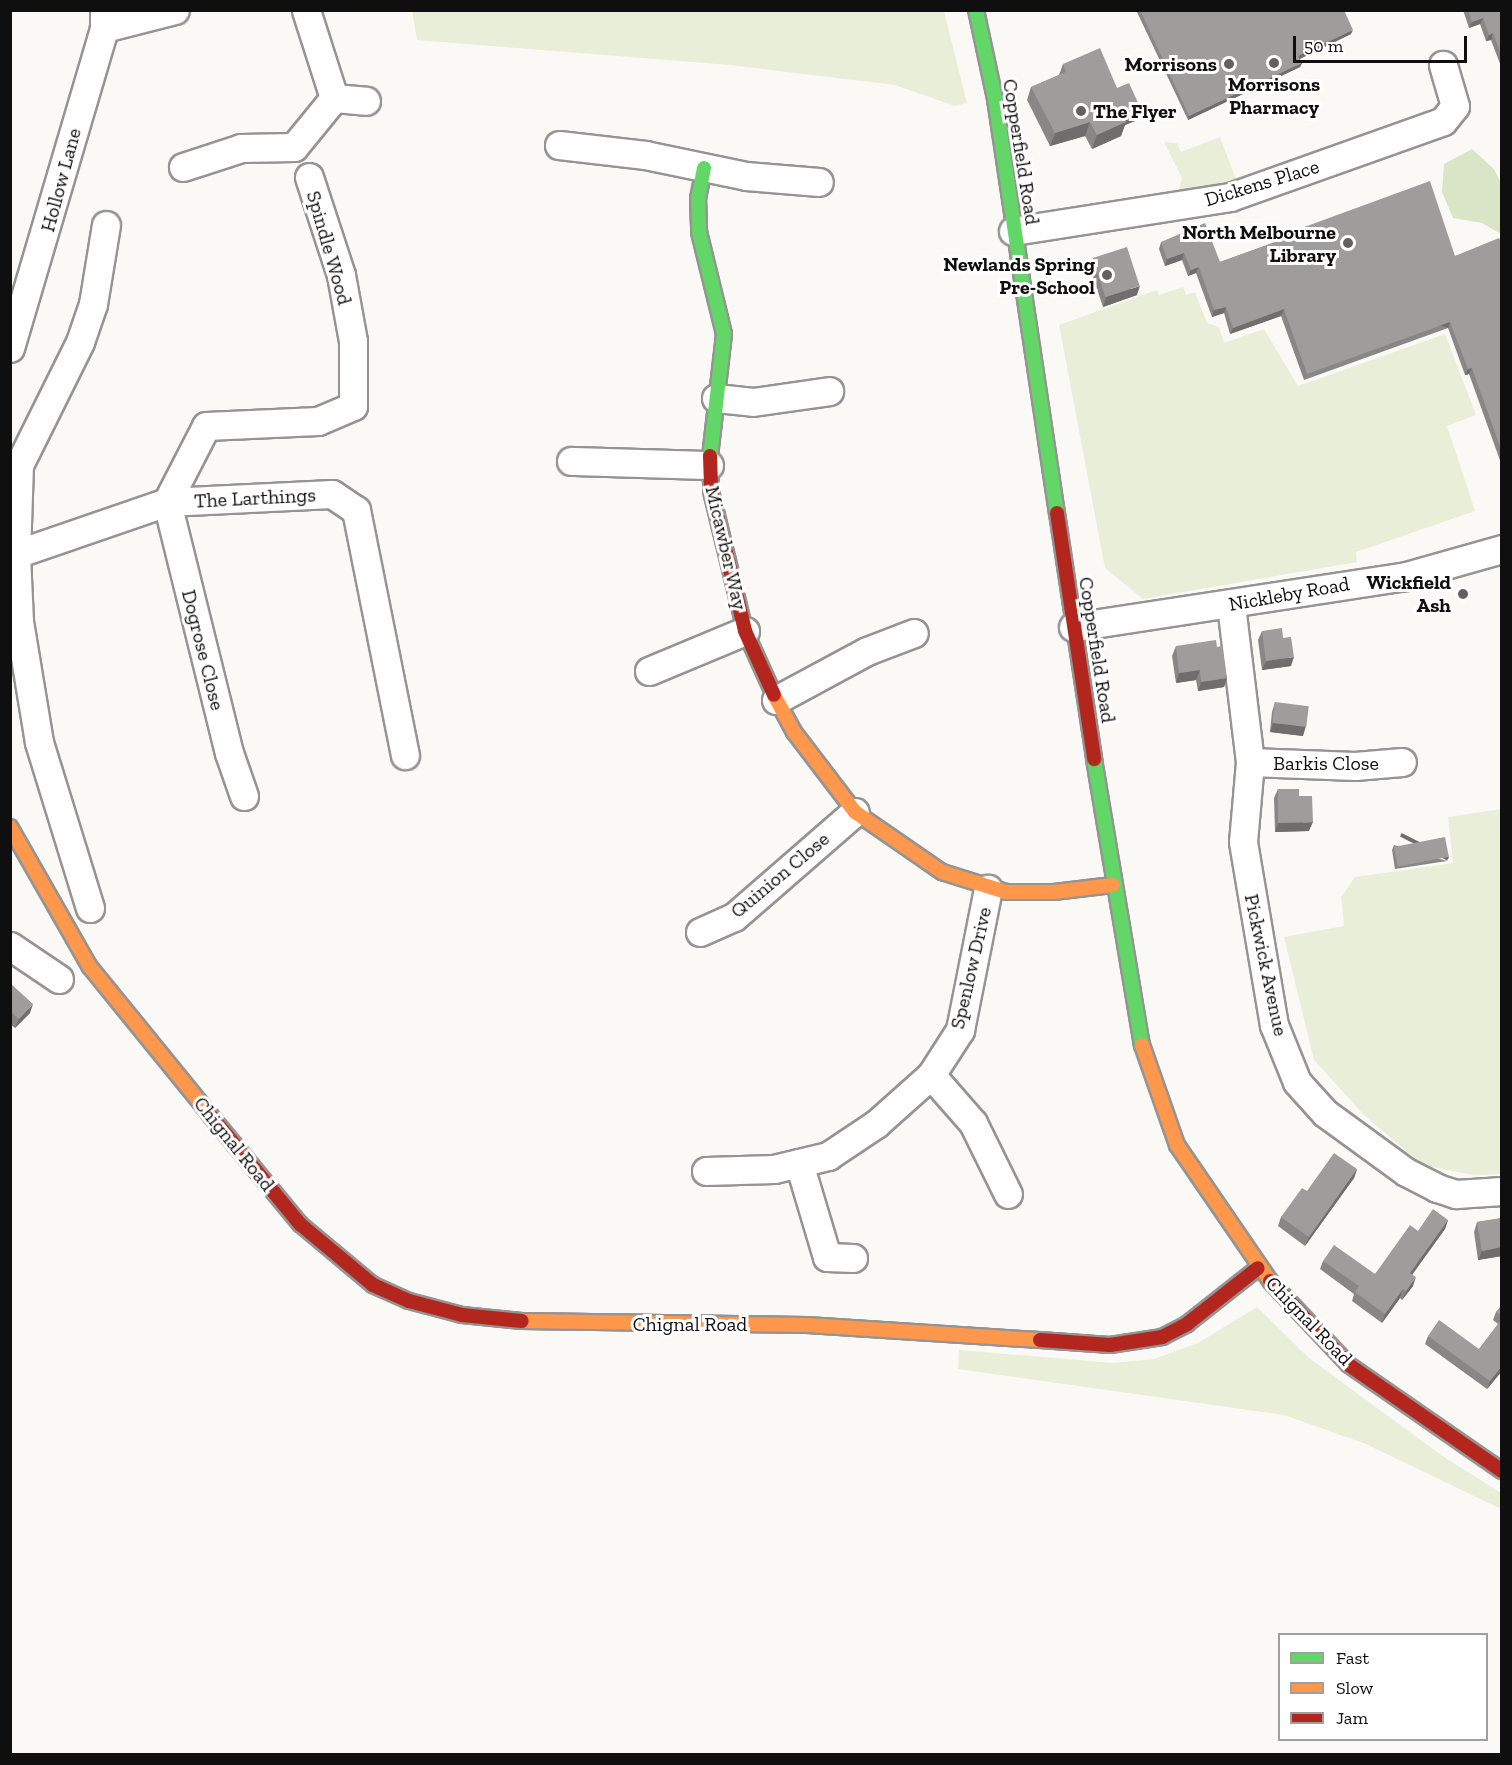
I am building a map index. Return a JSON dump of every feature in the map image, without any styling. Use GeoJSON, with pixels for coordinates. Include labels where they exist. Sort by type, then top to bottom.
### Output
{"type":"FeatureCollection","features":[{"type":"Feature","properties":{"kind":"street"},"geometry":{"type":"LineString","coordinates":[[104,19],[175,10]]}},
{"type":"Feature","properties":{"kind":"street"},"geometry":{"type":"LineString","coordinates":[[306,10],[334,98]]}},
{"type":"Feature","properties":{"kind":"street","name":"Copperfield Road"},"geometry":{"type":"LineString","coordinates":[[976,10],[995,99],[1113,885],[1143,1053],[1177,1145],[1258,1268]]}},
{"type":"Feature","properties":{"kind":"street","name":"Hollow Lane"},"geometry":{"type":"LineString","coordinates":[[10,348],[104,19]]}},
{"type":"Feature","properties":{"kind":"street","name":"Dickens Place"},"geometry":{"type":"LineString","coordinates":[[1013,231],[1230,197],[1443,120],[1455,106],[1443,65]]}},
{"type":"Feature","properties":{"kind":"street"},"geometry":{"type":"LineString","coordinates":[[334,98],[366,101]]}},
{"type":"Feature","properties":{"kind":"street"},"geometry":{"type":"LineString","coordinates":[[183,167],[240,148],[294,147],[334,98]]}},
{"type":"Feature","properties":{"kind":"street"},"geometry":{"type":"LineString","coordinates":[[559,145],[645,155],[746,176],[819,182]]}},
{"type":"Feature","properties":{"kind":"street","name":"Micawber Way"},"geometry":{"type":"LineString","coordinates":[[704,168],[698,198],[699,232],[724,333],[709,465],[717,524],[745,631],[776,700],[814,764],[855,812],[923,862],[962,882],[988,889],[1054,892],[1113,885]]}},
{"type":"Feature","properties":{"kind":"street","name":"Spindle Wood"},"geometry":{"type":"LineString","coordinates":[[167,502],[206,426],[318,421],[353,406],[353,341],[345,297],[309,177]]}},
{"type":"Feature","properties":{"kind":"street"},"geometry":{"type":"LineString","coordinates":[[90,908],[39,742],[19,621],[13,555],[19,465],[80,342],[93,304],[106,225]]}},
{"type":"Feature","properties":{"kind":"street"},"geometry":{"type":"LineString","coordinates":[[716,398],[753,402],[829,391]]}},
{"type":"Feature","properties":{"kind":"street","name":"Micawber Way"},"geometry":{"type":"LineString","coordinates":[[571,461],[709,465]]}},
{"type":"Feature","properties":{"kind":"street","name":"The Larthings"},"geometry":{"type":"LineString","coordinates":[[13,555],[167,502],[332,494],[356,510],[405,755]]}},
{"type":"Feature","properties":{"kind":"street","name":"Dogrose Close"},"geometry":{"type":"LineString","coordinates":[[167,502],[229,753],[243,796]]}},
{"type":"Feature","properties":{"kind":"street","name":"Nickleby Road"},"geometry":{"type":"LineString","coordinates":[[1073,627],[1231,605],[1406,576],[1502,549]]}},
{"type":"Feature","properties":{"kind":"street","name":"Pickwick Avenue"},"geometry":{"type":"LineString","coordinates":[[1231,605],[1250,762],[1243,842],[1254,918],[1274,1025],[1298,1082],[1325,1113],[1406,1172],[1437,1188],[1456,1194],[1502,1191]]}},
{"type":"Feature","properties":{"kind":"street","name":"Micawber Way"},"geometry":{"type":"LineString","coordinates":[[650,670],[745,631]]}},
{"type":"Feature","properties":{"kind":"street"},"geometry":{"type":"LineString","coordinates":[[776,700],[867,651],[914,633]]}},
{"type":"Feature","properties":{"kind":"street","name":"Barkis Close"},"geometry":{"type":"LineString","coordinates":[[1250,762],[1355,766],[1402,762]]}},
{"type":"Feature","properties":{"kind":"street","name":"Quinion Close"},"geometry":{"type":"LineString","coordinates":[[700,932],[734,917],[855,812]]}},
{"type":"Feature","properties":{"kind":"street","name":"Chignal Road"},"geometry":{"type":"LineString","coordinates":[[10,827],[90,967],[300,1224],[365,1279],[409,1301],[462,1315],[548,1323],[807,1325],[1110,1345],[1138,1343],[1179,1328],[1258,1268],[1311,1329],[1349,1365],[1502,1472]]}},
{"type":"Feature","properties":{"kind":"street","name":"Spenlow Drive"},"geometry":{"type":"LineString","coordinates":[[706,1171],[774,1169],[828,1156],[876,1124],[931,1075],[960,1030],[988,889]]}},
{"type":"Feature","properties":{"kind":"street"},"geometry":{"type":"LineString","coordinates":[[10,946],[59,979]]}},
{"type":"Feature","properties":{"kind":"street"},"geometry":{"type":"LineString","coordinates":[[931,1075],[973,1123],[1008,1194]]}},
{"type":"Feature","properties":{"kind":"street"},"geometry":{"type":"LineString","coordinates":[[799,1163],[826,1257],[853,1258]]}},
{"type":"Feature","properties":{"kind":"green space"},"geometry":{"type":"Polygon","coordinates":[[[412,11],[944,11],[967,103],[955,106],[895,85],[730,65],[417,40],[412,11]]]}},
{"type":"Feature","properties":{"kind":"green space"},"geometry":{"type":"Polygon","coordinates":[[[1220,137],[1237,182],[1179,190],[1182,178],[1164,142],[1177,143],[1181,152],[1220,137]]]}},
{"type":"Feature","properties":{"kind":"green space"},"geometry":{"type":"Polygon","coordinates":[[[1472,149],[1494,169],[1501,183],[1501,234],[1482,223],[1453,218],[1442,192],[1444,164],[1472,149]]]}},
{"type":"Feature","properties":{"kind":"green space"},"geometry":{"type":"Polygon","coordinates":[[[1183,287],[1186,295],[1195,292],[1207,323],[1219,327],[1224,343],[1264,329],[1298,386],[1445,334],[1476,415],[1447,426],[1475,511],[1356,552],[1357,562],[1143,599],[1105,568],[1059,325],[1157,290],[1159,295],[1183,287]]]}},
{"type":"Feature","properties":{"kind":"green space"},"geometry":{"type":"Polygon","coordinates":[[[1501,809],[1501,1174],[1473,1175],[1423,1165],[1365,1116],[1314,1060],[1284,937],[1344,926],[1341,897],[1355,877],[1453,863],[1448,817],[1501,809]]]}},
{"type":"Feature","properties":{"kind":"green space"},"geometry":{"type":"Polygon","coordinates":[[[1257,1307],[1309,1358],[1441,1455],[1501,1493],[1501,1509],[1366,1444],[1284,1415],[958,1369],[959,1350],[1113,1363],[1154,1359],[1198,1343],[1257,1307]]]}},
{"type":"Feature","properties":{"kind":"building","name":"Morrisons"},"geometry":{"type":"Polygon","coordinates":[[[1140,10],[1344,10],[1353,30],[1298,56],[1302,63],[1189,116],[1140,10]]]}},
{"type":"Feature","properties":{"kind":"building"},"geometry":{"type":"Polygon","coordinates":[[[1468,10],[1502,10],[1502,57],[1493,33],[1489,35],[1483,18],[1472,22],[1468,10]]]}},
{"type":"Feature","properties":{"kind":"building","name":"The Flyer"},"geometry":{"type":"Polygon","coordinates":[[[1100,48],[1117,88],[1129,83],[1140,107],[1123,115],[1126,122],[1097,135],[1090,122],[1055,133],[1031,87],[1066,72],[1063,64],[1100,48]]]}},
{"type":"Feature","properties":{"kind":"building"},"geometry":{"type":"Polygon","coordinates":[[[1430,181],[1455,256],[1499,238],[1502,244],[1502,452],[1472,368],[1468,369],[1450,322],[1307,374],[1284,309],[1233,328],[1226,307],[1214,310],[1199,267],[1191,270],[1184,253],[1167,259],[1161,242],[1205,223],[1220,262],[1290,237],[1288,233],[1430,181]]]}},
{"type":"Feature","properties":{"kind":"building"},"geometry":{"type":"Polygon","coordinates":[[[1127,247],[1140,286],[1105,297],[1093,258],[1127,247]]]}},
{"type":"Feature","properties":{"kind":"building"},"geometry":{"type":"Polygon","coordinates":[[[1282,628],[1283,638],[1291,637],[1294,657],[1266,661],[1262,631],[1282,628]]]}},
{"type":"Feature","properties":{"kind":"building"},"geometry":{"type":"Polygon","coordinates":[[[1216,640],[1217,647],[1222,646],[1227,678],[1201,682],[1200,670],[1179,673],[1176,646],[1216,640]]]}},
{"type":"Feature","properties":{"kind":"building"},"geometry":{"type":"Polygon","coordinates":[[[1275,702],[1309,706],[1306,727],[1272,723],[1275,702]]]}},
{"type":"Feature","properties":{"kind":"building"},"geometry":{"type":"Polygon","coordinates":[[[1278,789],[1299,789],[1299,796],[1312,796],[1313,822],[1278,823],[1278,789]]]}},
{"type":"Feature","properties":{"kind":"building"},"geometry":{"type":"Polygon","coordinates":[[[1445,837],[1449,857],[1398,867],[1394,847],[1445,837]]]}},
{"type":"Feature","properties":{"kind":"building"},"geometry":{"type":"Polygon","coordinates":[[[10,983],[33,1004],[19,1019],[10,1011],[10,983]]]}},
{"type":"Feature","properties":{"kind":"building"},"geometry":{"type":"Polygon","coordinates":[[[1334,1153],[1357,1169],[1309,1237],[1281,1217],[1302,1188],[1307,1191],[1334,1153]]]}},
{"type":"Feature","properties":{"kind":"building"},"geometry":{"type":"Polygon","coordinates":[[[1433,1209],[1448,1220],[1410,1273],[1416,1277],[1406,1291],[1403,1289],[1385,1314],[1355,1292],[1359,1286],[1323,1261],[1334,1245],[1375,1274],[1410,1225],[1418,1231],[1433,1209]]]}},
{"type":"Feature","properties":{"kind":"building"},"geometry":{"type":"Polygon","coordinates":[[[1502,1218],[1502,1247],[1482,1251],[1477,1222],[1502,1218]]]}},
{"type":"Feature","properties":{"kind":"building"},"geometry":{"type":"Polygon","coordinates":[[[1502,1305],[1502,1316],[1496,1312],[1502,1305]]]}},
{"type":"Feature","properties":{"kind":"building"},"geometry":{"type":"Polygon","coordinates":[[[1502,1319],[1502,1366],[1490,1381],[1428,1336],[1439,1320],[1479,1349],[1502,1319]]]}},
{"type":"Feature","properties":{"kind":"traffic: fast"},"geometry":{"type":"LineString","coordinates":[[976,10],[995,99],[1057,513]]}},
{"type":"Feature","properties":{"kind":"traffic: fast"},"geometry":{"type":"LineString","coordinates":[[704,168],[698,198],[699,232],[724,334],[710,456]]}},
{"type":"Feature","properties":{"kind":"traffic: fast"},"geometry":{"type":"LineString","coordinates":[[1094,759],[1142,1045]]}},
{"type":"Feature","properties":{"kind":"traffic: slow"},"geometry":{"type":"LineString","coordinates":[[774,695],[794,732],[855,812],[942,872],[1006,892],[1054,892],[1113,885]]}},
{"type":"Feature","properties":{"kind":"traffic: slow"},"geometry":{"type":"LineString","coordinates":[[10,827],[90,967],[211,1116]]}},
{"type":"Feature","properties":{"kind":"traffic: slow"},"geometry":{"type":"LineString","coordinates":[[1142,1045],[1177,1145],[1270,1281]]}},
{"type":"Feature","properties":{"kind":"traffic: slow"},"geometry":{"type":"LineString","coordinates":[[522,1321],[807,1325],[1040,1340]]}},
{"type":"Feature","properties":{"kind":"traffic: jam"},"geometry":{"type":"LineString","coordinates":[[710,456],[711,491],[745,631],[774,695]]}},
{"type":"Feature","properties":{"kind":"traffic: jam"},"geometry":{"type":"LineString","coordinates":[[1057,513],[1094,759]]}},
{"type":"Feature","properties":{"kind":"traffic: jam"},"geometry":{"type":"LineString","coordinates":[[211,1116],[300,1224],[373,1285],[409,1301],[462,1315],[522,1321]]}},
{"type":"Feature","properties":{"kind":"traffic: jam"},"geometry":{"type":"LineString","coordinates":[[1040,1340],[1110,1345],[1162,1337],[1187,1324],[1258,1268]]}},
{"type":"Feature","properties":{"kind":"traffic: jam"},"geometry":{"type":"LineString","coordinates":[[1270,1281],[1349,1365],[1502,1471]]}},
{"type":"Feature","properties":{"kind":"place","name":"Morrisons Pharmacy"},"geometry":{"type":"Point","coordinates":[1274,63]}},
{"type":"Feature","properties":{"kind":"place","name":"Morrisons"},"geometry":{"type":"Point","coordinates":[1229,64]}},
{"type":"Feature","properties":{"kind":"place","name":"The Flyer"},"geometry":{"type":"Point","coordinates":[1081,111]}},
{"type":"Feature","properties":{"kind":"place","name":"North Melbourne Library"},"geometry":{"type":"Point","coordinates":[1348,243]}},
{"type":"Feature","properties":{"kind":"place","name":"Newlands Spring Pre-School"},"geometry":{"type":"Point","coordinates":[1107,275]}},
{"type":"Feature","properties":{"kind":"place","name":"Wickfield Ash"},"geometry":{"type":"Point","coordinates":[1463,594]}}]}
